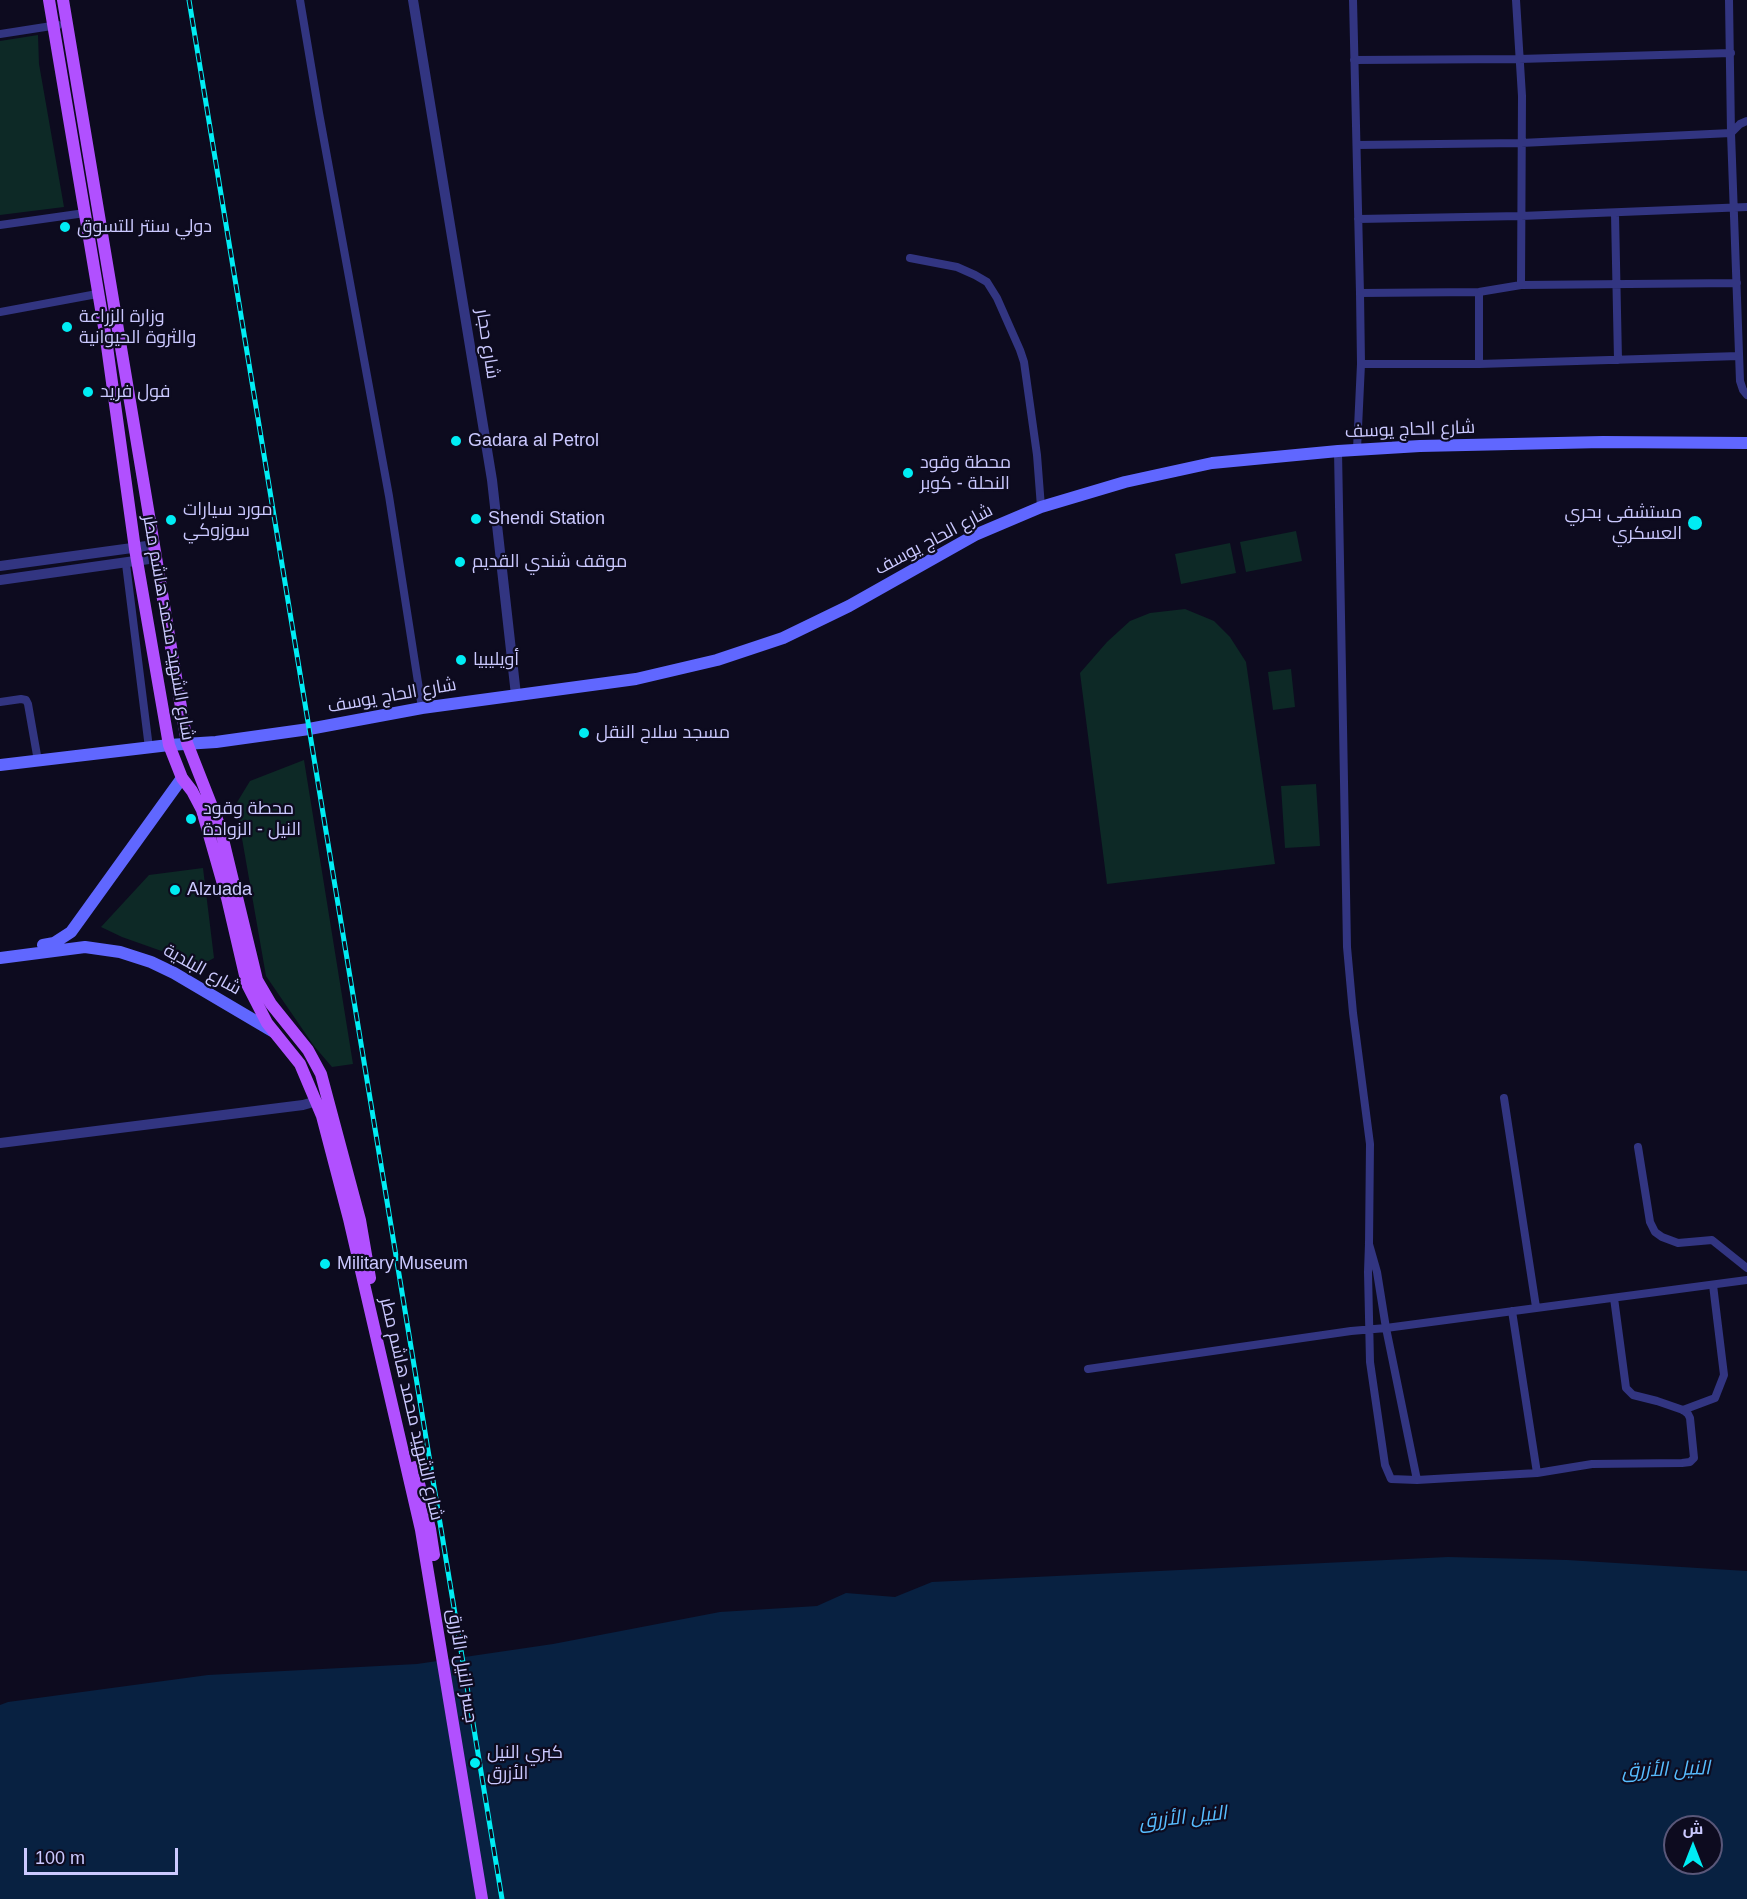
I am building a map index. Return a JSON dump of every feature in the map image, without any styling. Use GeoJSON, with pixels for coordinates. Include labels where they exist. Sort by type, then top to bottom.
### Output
{"type":"FeatureCollection","features":[{"type":"Feature","properties":{"kind":"main road","name":"شارع الشهيد محمد هاشم مطر"},"geometry":{"type":"LineString","coordinates":[[49,0],[106,339],[135,549],[132,563],[169,745],[182,778],[202,810],[227,897],[247,984],[267,1023],[294,1055],[317,1101],[349,1219],[434,1580]]}},
{"type":"Feature","properties":{"kind":"main road","name":"شارع الشهيد محمد هاشم مطر"},"geometry":{"type":"LineString","coordinates":[[63,0],[188,743],[220,827],[257,980],[271,1004],[308,1050],[321,1074],[360,1220],[373,1292],[429,1528],[434,1580]]}},
{"type":"Feature","properties":{"kind":"main road","name":"شارع الحاج يوسف"},"geometry":{"type":"LineString","coordinates":[[0,765],[169,745],[216,742],[309,729],[422,708],[636,679],[717,660],[783,638],[849,606],[975,535],[1041,507],[1125,482],[1212,464],[1357,449],[1420,446],[1603,442],[1747,443]]}},
{"type":"Feature","properties":{"kind":"main road"},"geometry":{"type":"LineString","coordinates":[[0,951],[54,943],[71,932],[182,778]]}},
{"type":"Feature","properties":{"kind":"main road","name":"شارع البلدية"},"geometry":{"type":"LineString","coordinates":[[0,958],[85,946],[120,952],[151,962],[174,973],[275,1032]]}},
{"type":"Feature","properties":{"kind":"main road","name":"جسر النيل الأزرق"},"geometry":{"type":"LineString","coordinates":[[434,1580],[482,1899]]}},
{"type":"Feature","properties":{"kind":"main road"},"geometry":{"type":"LineString","coordinates":[[434,1580],[490,1899]]}},
{"type":"Feature","properties":{"kind":"street"},"geometry":{"type":"LineString","coordinates":[[300,0],[389,496],[422,708]]}},
{"type":"Feature","properties":{"kind":"street","name":"شارع حجار"},"geometry":{"type":"LineString","coordinates":[[413,0],[492,480],[516,695]]}},
{"type":"Feature","properties":{"kind":"street"},"geometry":{"type":"LineString","coordinates":[[1353,0],[1360,293],[1357,449]]}},
{"type":"Feature","properties":{"kind":"street"},"geometry":{"type":"LineString","coordinates":[[1516,0],[1521,143],[1521,285]]}},
{"type":"Feature","properties":{"kind":"street"},"geometry":{"type":"LineString","coordinates":[[1729,0],[1731,133],[1740,381],[1747,395]]}},
{"type":"Feature","properties":{"kind":"street"},"geometry":{"type":"LineString","coordinates":[[0,34],[67,23]]}},
{"type":"Feature","properties":{"kind":"street"},"geometry":{"type":"LineString","coordinates":[[1354,60],[1519,59],[1731,53]]}},
{"type":"Feature","properties":{"kind":"street"},"geometry":{"type":"LineString","coordinates":[[1357,145],[1521,143],[1731,133],[1747,121]]}},
{"type":"Feature","properties":{"kind":"street"},"geometry":{"type":"LineString","coordinates":[[1358,219],[1615,214],[1747,207]]}},
{"type":"Feature","properties":{"kind":"street"},"geometry":{"type":"LineString","coordinates":[[0,225],[85,213]]}},
{"type":"Feature","properties":{"kind":"street"},"geometry":{"type":"LineString","coordinates":[[1615,214],[1618,360]]}},
{"type":"Feature","properties":{"kind":"street"},"geometry":{"type":"LineString","coordinates":[[910,258],[957,267],[975,274],[987,282],[997,298],[1024,362],[1037,455],[1041,507]]}},
{"type":"Feature","properties":{"kind":"street"},"geometry":{"type":"LineString","coordinates":[[1360,293],[1479,292],[1521,285],[1737,283]]}},
{"type":"Feature","properties":{"kind":"street"},"geometry":{"type":"LineString","coordinates":[[1479,292],[1479,364]]}},
{"type":"Feature","properties":{"kind":"street"},"geometry":{"type":"LineString","coordinates":[[0,312],[98,294]]}},
{"type":"Feature","properties":{"kind":"street"},"geometry":{"type":"LineString","coordinates":[[1360,364],[1479,364],[1739,356]]}},
{"type":"Feature","properties":{"kind":"street"},"geometry":{"type":"LineString","coordinates":[[1338,451],[1347,947],[1370,1144],[1368,1272],[1370,1362],[1389,1477],[1394,1480],[1417,1479],[1537,1473],[1592,1464],[1690,1462],[1695,1452],[1690,1418],[1683,1410],[1633,1395],[1626,1388],[1614,1298]]}},
{"type":"Feature","properties":{"kind":"street"},"geometry":{"type":"LineString","coordinates":[[0,567],[135,549],[155,552]]}},
{"type":"Feature","properties":{"kind":"street"},"geometry":{"type":"LineString","coordinates":[[0,580],[132,563],[155,552]]}},
{"type":"Feature","properties":{"kind":"street"},"geometry":{"type":"LineString","coordinates":[[132,563],[149,748]]}},
{"type":"Feature","properties":{"kind":"street"},"geometry":{"type":"LineString","coordinates":[[0,702],[26,700],[38,760]]}},
{"type":"Feature","properties":{"kind":"street"},"geometry":{"type":"LineString","coordinates":[[1504,1098],[1536,1307]]}},
{"type":"Feature","properties":{"kind":"street"},"geometry":{"type":"LineString","coordinates":[[0,1143],[303,1105],[317,1101]]}},
{"type":"Feature","properties":{"kind":"street"},"geometry":{"type":"LineString","coordinates":[[1638,1147],[1650,1222],[1654,1232],[1662,1238],[1678,1243],[1712,1240],[1747,1268]]}},
{"type":"Feature","properties":{"kind":"street"},"geometry":{"type":"LineString","coordinates":[[1370,1244],[1417,1479]]}},
{"type":"Feature","properties":{"kind":"street"},"geometry":{"type":"LineString","coordinates":[[1088,1369],[1747,1280]]}},
{"type":"Feature","properties":{"kind":"street"},"geometry":{"type":"LineString","coordinates":[[1683,1410],[1715,1398],[1724,1375],[1713,1285]]}},
{"type":"Feature","properties":{"kind":"street"},"geometry":{"type":"LineString","coordinates":[[1512,1311],[1537,1473]]}},
{"type":"Feature","properties":{"kind":"green space"},"geometry":{"type":"Polygon","coordinates":[[[38,35],[39,64],[64,207],[0,215],[0,41],[38,35]]]}},
{"type":"Feature","properties":{"kind":"green space"},"geometry":{"type":"Polygon","coordinates":[[[1296,531],[1302,561],[1246,572],[1240,542],[1296,531]]]}},
{"type":"Feature","properties":{"kind":"green space"},"geometry":{"type":"Polygon","coordinates":[[[1230,543],[1236,573],[1181,584],[1175,554],[1230,543]]]}},
{"type":"Feature","properties":{"kind":"green space"},"geometry":{"type":"Polygon","coordinates":[[[1185,609],[1214,621],[1230,637],[1246,662],[1275,864],[1107,884],[1080,673],[1107,642],[1130,621],[1150,613],[1185,609]]]}},
{"type":"Feature","properties":{"kind":"green space"},"geometry":{"type":"Polygon","coordinates":[[[1291,669],[1295,707],[1273,710],[1268,672],[1291,669]]]}},
{"type":"Feature","properties":{"kind":"green space"},"geometry":{"type":"Polygon","coordinates":[[[304,760],[353,1064],[332,1067],[314,1046],[266,976],[236,804],[250,781],[304,760]]]}},
{"type":"Feature","properties":{"kind":"green space"},"geometry":{"type":"Polygon","coordinates":[[[1316,784],[1320,846],[1285,848],[1281,786],[1316,784]]]}},
{"type":"Feature","properties":{"kind":"green space"},"geometry":{"type":"Polygon","coordinates":[[[203,868],[214,958],[201,965],[122,937],[101,927],[149,875],[203,868]]]}},
{"type":"Feature","properties":{"kind":"water","name":"النيل الأزرق"},"geometry":{"type":"Polygon","coordinates":[[[1448,1557],[1567,1560],[1747,1571],[1747,1899],[0,1899],[0,1705],[8,1702],[208,1675],[417,1664],[553,1644],[720,1612],[817,1606],[846,1593],[895,1597],[932,1582],[1448,1557]]]}},
{"type":"Feature","properties":{"kind":"railway"},"geometry":{"type":"LineString","coordinates":[[189,0],[502,1899]]}},
{"type":"Feature","properties":{"kind":"place","name":"دولي سنتر للتسوق"},"geometry":{"type":"Point","coordinates":[65,227]}},
{"type":"Feature","properties":{"kind":"place","name":"وزارة الزراعة والثروة الحيوانية"},"geometry":{"type":"Point","coordinates":[67,327]}},
{"type":"Feature","properties":{"kind":"place","name":"فول فريد"},"geometry":{"type":"Point","coordinates":[88,392]}},
{"type":"Feature","properties":{"kind":"place","name":"Gadara al Petrol"},"geometry":{"type":"Point","coordinates":[456,441]}},
{"type":"Feature","properties":{"kind":"place","name":"محطة وقود النحلة - كوبر"},"geometry":{"type":"Point","coordinates":[908,473]}},
{"type":"Feature","properties":{"kind":"place","name":"Shendi Station"},"geometry":{"type":"Point","coordinates":[476,519]}},
{"type":"Feature","properties":{"kind":"place","name":"مورد سيارات سوزوكي"},"geometry":{"type":"Point","coordinates":[171,520]}},
{"type":"Feature","properties":{"kind":"place","name":"مستشفى بحري العسكري"},"geometry":{"type":"Point","coordinates":[1695,523]}},
{"type":"Feature","properties":{"kind":"place","name":"موقف شندي القديم"},"geometry":{"type":"Point","coordinates":[460,562]}},
{"type":"Feature","properties":{"kind":"place","name":"أويليبيا"},"geometry":{"type":"Point","coordinates":[461,660]}},
{"type":"Feature","properties":{"kind":"place","name":"مسجد سلاح النقل"},"geometry":{"type":"Point","coordinates":[584,733]}},
{"type":"Feature","properties":{"kind":"place","name":"محطة وقود النيل - الزوادة"},"geometry":{"type":"Point","coordinates":[191,819]}},
{"type":"Feature","properties":{"kind":"place","name":"Alzuada"},"geometry":{"type":"Point","coordinates":[175,890]}},
{"type":"Feature","properties":{"kind":"place","name":"Military Museum"},"geometry":{"type":"Point","coordinates":[325,1264]}},
{"type":"Feature","properties":{"kind":"place","name":"كبري النيل الأزرق"},"geometry":{"type":"Point","coordinates":[475,1763]}}]}
